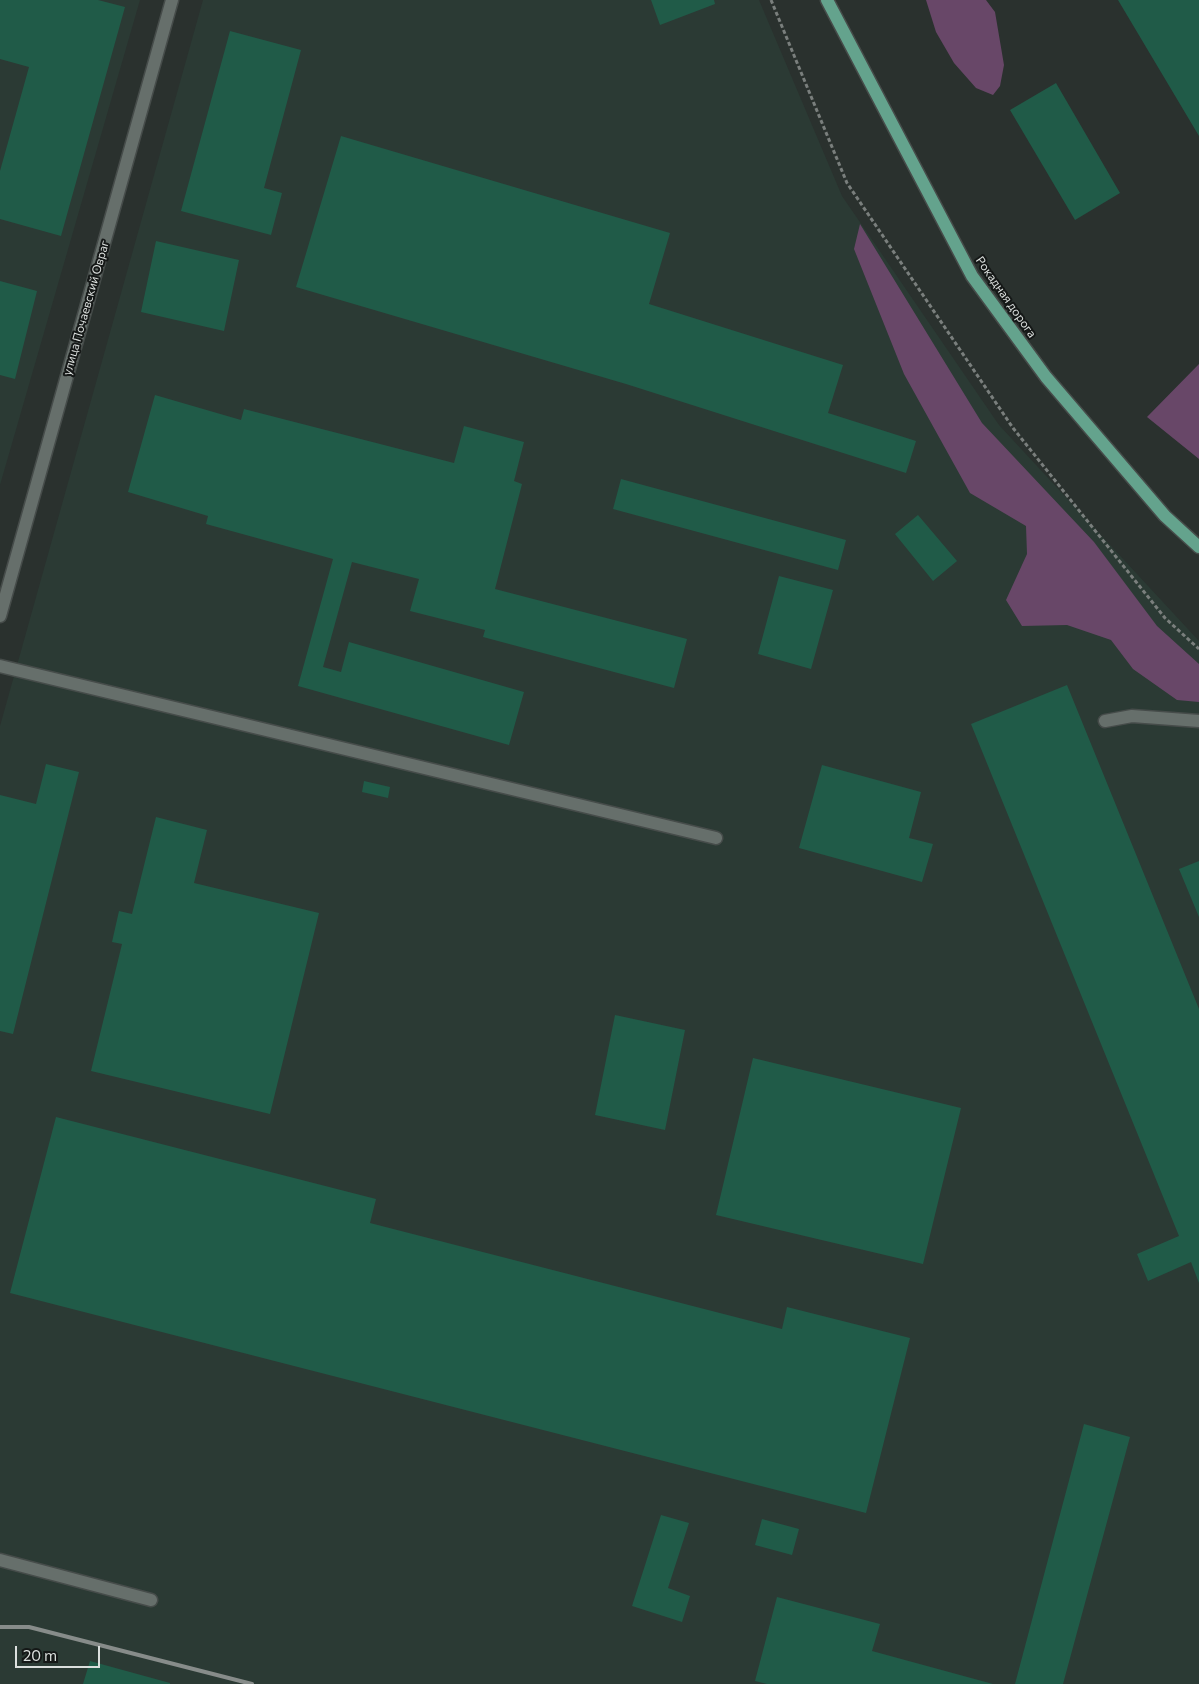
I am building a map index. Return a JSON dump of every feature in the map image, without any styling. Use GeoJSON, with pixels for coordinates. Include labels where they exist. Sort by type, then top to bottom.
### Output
{"type":"FeatureCollection","features":[{"type":"Feature","properties":{"kind":"main road","name":"Рокадная дорога"},"geometry":{"type":"LineString","coordinates":[[827,0],[972,276],[1052,385],[1164,516],[1199,547]]}},
{"type":"Feature","properties":{"kind":"street","name":"улица Почаевский Овраг"},"geometry":{"type":"LineString","coordinates":[[0,616],[172,0]]}},
{"type":"Feature","properties":{"kind":"street"},"geometry":{"type":"LineString","coordinates":[[0,666],[716,838]]}},
{"type":"Feature","properties":{"kind":"street"},"geometry":{"type":"LineString","coordinates":[[1105,721],[1132,716],[1199,721]]}},
{"type":"Feature","properties":{"kind":"street"},"geometry":{"type":"LineString","coordinates":[[0,1560],[151,1600]]}},
{"type":"Feature","properties":{"kind":"path"},"geometry":{"type":"LineString","coordinates":[[771,0],[847,183],[1013,428],[1164,618],[1199,649]]}},
{"type":"Feature","properties":{"kind":"shaded area"},"geometry":{"type":"Polygon","coordinates":[[[0,0],[140,0],[0,485],[0,0]]]}},
{"type":"Feature","properties":{"kind":"shaded area"},"geometry":{"type":"Polygon","coordinates":[[[203,0],[759,0],[842,196],[999,425],[1199,641],[1199,1684],[0,1684],[0,726],[203,0]]]}},
{"type":"Feature","properties":{"kind":"shaded area"},"geometry":{"type":"Polygon","coordinates":[[[926,0],[986,0],[995,12],[1004,65],[1000,86],[993,95],[976,88],[954,63],[936,32],[926,0]]]}},
{"type":"Feature","properties":{"kind":"shaded area"},"geometry":{"type":"Polygon","coordinates":[[[860,224],[982,423],[1094,542],[1157,626],[1199,664],[1199,702],[1177,700],[1133,669],[1111,640],[1067,625],[1022,626],[1006,600],[1027,554],[1026,526],[970,493],[904,374],[854,249],[860,224]]]}},
{"type":"Feature","properties":{"kind":"shaded area"},"geometry":{"type":"Polygon","coordinates":[[[1199,364],[1199,459],[1147,417],[1199,364]]]}},
{"type":"Feature","properties":{"kind":"building"},"geometry":{"type":"Polygon","coordinates":[[[0,0],[98,0],[125,7],[61,236],[0,219],[0,171],[29,67],[0,59],[0,0]]]}},
{"type":"Feature","properties":{"kind":"building"},"geometry":{"type":"Polygon","coordinates":[[[651,0],[714,0],[715,4],[660,25],[651,0]]]}},
{"type":"Feature","properties":{"kind":"building"},"geometry":{"type":"Polygon","coordinates":[[[1118,0],[1199,0],[1199,136],[1118,0]]]}},
{"type":"Feature","properties":{"kind":"building"},"geometry":{"type":"Polygon","coordinates":[[[230,31],[301,50],[264,188],[282,193],[271,235],[181,211],[230,31]]]}},
{"type":"Feature","properties":{"kind":"building"},"geometry":{"type":"Polygon","coordinates":[[[1056,83],[1120,193],[1075,220],[1010,110],[1056,83]]]}},
{"type":"Feature","properties":{"kind":"building"},"geometry":{"type":"Polygon","coordinates":[[[341,136],[670,233],[649,304],[843,365],[828,413],[916,441],[906,473],[626,384],[296,287],[341,136]]]}},
{"type":"Feature","properties":{"kind":"building"},"geometry":{"type":"Polygon","coordinates":[[[156,241],[239,260],[224,331],[141,312],[156,241]]]}},
{"type":"Feature","properties":{"kind":"building"},"geometry":{"type":"Polygon","coordinates":[[[0,281],[37,291],[15,379],[0,375],[0,281]]]}},
{"type":"Feature","properties":{"kind":"building"},"geometry":{"type":"Polygon","coordinates":[[[155,395],[241,420],[244,409],[454,463],[464,426],[524,442],[514,481],[522,484],[495,589],[687,639],[674,688],[483,637],[485,630],[410,611],[419,579],[352,562],[323,667],[341,672],[349,642],[524,692],[509,745],[298,686],[333,559],[206,524],[208,516],[128,492],[155,395]]]}},
{"type":"Feature","properties":{"kind":"building"},"geometry":{"type":"Polygon","coordinates":[[[621,479],[846,540],[838,570],[613,509],[621,479]]]}},
{"type":"Feature","properties":{"kind":"building"},"geometry":{"type":"Polygon","coordinates":[[[918,515],[957,561],[933,581],[895,534],[918,515]]]}},
{"type":"Feature","properties":{"kind":"building"},"geometry":{"type":"Polygon","coordinates":[[[779,576],[833,590],[811,669],[758,654],[779,576]]]}},
{"type":"Feature","properties":{"kind":"building"},"geometry":{"type":"Polygon","coordinates":[[[1067,685],[1199,1009],[1199,1283],[1191,1262],[1148,1281],[1137,1254],[1179,1236],[971,724],[1067,685]]]}},
{"type":"Feature","properties":{"kind":"building"},"geometry":{"type":"Polygon","coordinates":[[[46,764],[79,772],[13,1034],[0,1031],[0,795],[36,804],[46,764]]]}},
{"type":"Feature","properties":{"kind":"building"},"geometry":{"type":"Polygon","coordinates":[[[822,765],[921,792],[909,838],[933,844],[922,882],[799,848],[822,765]]]}},
{"type":"Feature","properties":{"kind":"building"},"geometry":{"type":"Polygon","coordinates":[[[364,781],[390,787],[388,798],[362,792],[364,781]]]}},
{"type":"Feature","properties":{"kind":"building"},"geometry":{"type":"Polygon","coordinates":[[[156,817],[207,830],[194,883],[319,913],[270,1114],[91,1071],[122,944],[112,942],[119,911],[132,914],[156,817]]]}},
{"type":"Feature","properties":{"kind":"building"},"geometry":{"type":"Polygon","coordinates":[[[1199,861],[1199,917],[1179,869],[1199,861]]]}},
{"type":"Feature","properties":{"kind":"building"},"geometry":{"type":"Polygon","coordinates":[[[615,1015],[685,1030],[665,1130],[595,1115],[615,1015]]]}},
{"type":"Feature","properties":{"kind":"building"},"geometry":{"type":"Polygon","coordinates":[[[753,1058],[961,1108],[923,1264],[716,1215],[753,1058]]]}},
{"type":"Feature","properties":{"kind":"building"},"geometry":{"type":"Polygon","coordinates":[[[56,1117],[376,1199],[370,1223],[782,1329],[787,1307],[910,1338],[866,1513],[10,1293],[56,1117]]]}},
{"type":"Feature","properties":{"kind":"building"},"geometry":{"type":"Polygon","coordinates":[[[1084,1424],[1130,1437],[1063,1684],[1015,1684],[1084,1424]]]}},
{"type":"Feature","properties":{"kind":"building"},"geometry":{"type":"Polygon","coordinates":[[[661,1515],[689,1523],[668,1588],[690,1596],[682,1622],[632,1606],[661,1515]]]}},
{"type":"Feature","properties":{"kind":"building"},"geometry":{"type":"Polygon","coordinates":[[[762,1519],[799,1529],[792,1555],[755,1545],[762,1519]]]}},
{"type":"Feature","properties":{"kind":"building"},"geometry":{"type":"Polygon","coordinates":[[[777,1597],[880,1624],[872,1651],[993,1684],[767,1684],[755,1681],[777,1597]]]}},
{"type":"Feature","properties":{"kind":"building"},"geometry":{"type":"Polygon","coordinates":[[[90,1661],[170,1683],[170,1684],[83,1684],[90,1661]]]}},
{"type":"Feature","properties":{"kind":"railway"},"geometry":{"type":"LineString","coordinates":[[0,1627],[29,1627],[252,1684]]}}]}
